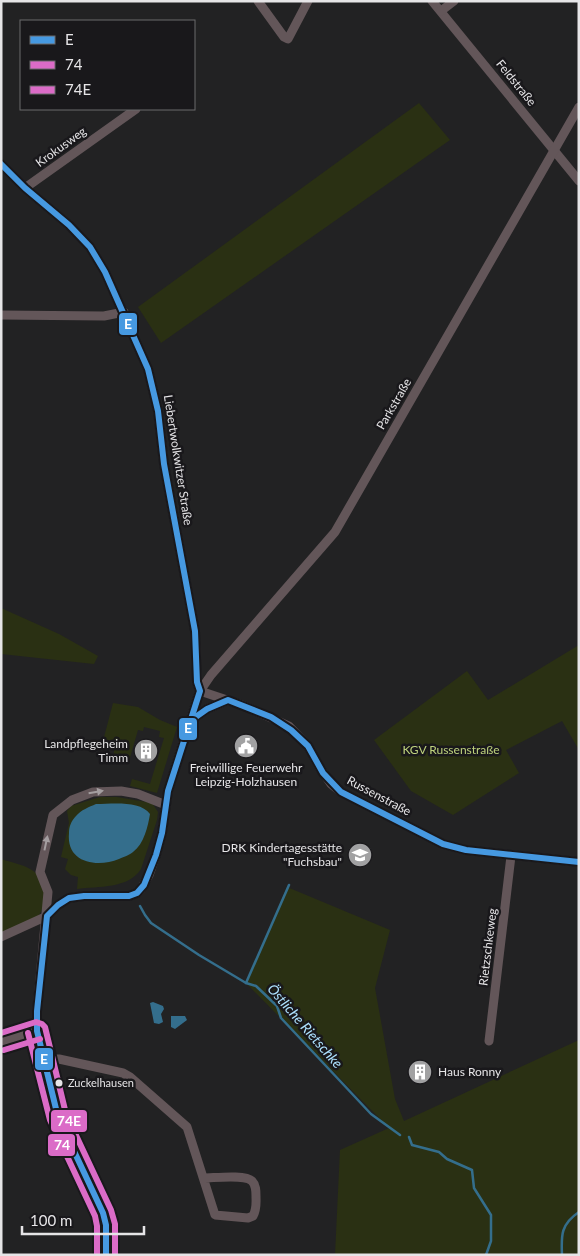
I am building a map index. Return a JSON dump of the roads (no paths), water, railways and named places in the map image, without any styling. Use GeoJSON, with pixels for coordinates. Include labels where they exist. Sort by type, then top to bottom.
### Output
{"type":"FeatureCollection","features":[{"type":"Feature","properties":{"kind":"street"},"geometry":{"type":"LineString","coordinates":[[258,1],[284,38],[288,38],[308,1]]}},
{"type":"Feature","properties":{"kind":"street","name":"Feldstraße"},"geometry":{"type":"LineString","coordinates":[[432,1],[579,181]]}},
{"type":"Feature","properties":{"kind":"street"},"geometry":{"type":"LineString","coordinates":[[441,11],[454,1]]}},
{"type":"Feature","properties":{"kind":"street","name":"Parkstraße"},"geometry":{"type":"LineString","coordinates":[[200,691],[211,675],[335,532],[579,107]]}},
{"type":"Feature","properties":{"kind":"street","name":"Krokusweg"},"geometry":{"type":"LineString","coordinates":[[25,188],[135,110]]}},
{"type":"Feature","properties":{"kind":"street","name":"Liebertwolkwitzer Straße"},"geometry":{"type":"LineString","coordinates":[[1,164],[25,188],[69,225],[90,248],[105,272],[148,369],[158,411],[164,464],[195,631],[197,682],[200,691]]}},
{"type":"Feature","properties":{"kind":"street"},"geometry":{"type":"LineString","coordinates":[[1,315],[104,316],[124,312]]}},
{"type":"Feature","properties":{"kind":"street"},"geometry":{"type":"LineString","coordinates":[[1,937],[47,916],[58,905],[69,898],[129,896],[139,891],[149,875],[156,855],[162,833],[168,791],[200,691]]}},
{"type":"Feature","properties":{"kind":"street","name":"Russenstraße"},"geometry":{"type":"LineString","coordinates":[[200,691],[228,700],[289,726],[308,746],[320,768],[332,784],[342,792],[443,844],[466,850],[511,856],[579,862]]}},
{"type":"Feature","properties":{"kind":"street"},"geometry":{"type":"LineString","coordinates":[[190,721],[206,710],[228,700]]}},
{"type":"Feature","properties":{"kind":"street"},"geometry":{"type":"LineString","coordinates":[[106,1255],[106,1225],[103,1213],[58,1117],[37,1031],[36,1011],[48,892],[40,872],[54,815],[72,800],[92,792],[121,791],[138,794],[166,805]]}},
{"type":"Feature","properties":{"kind":"street","name":"Rietzschkeweg"},"geometry":{"type":"LineString","coordinates":[[489,1041],[511,856]]}},
{"type":"Feature","properties":{"kind":"street"},"geometry":{"type":"LineString","coordinates":[[1,1042],[37,1031]]}},
{"type":"Feature","properties":{"kind":"street"},"geometry":{"type":"LineString","coordinates":[[45,1059],[59,1059],[130,1077],[187,1127],[215,1215],[220,1217],[248,1218],[254,1216],[256,1210],[256,1190],[252,1180],[243,1178],[204,1178]]}},
{"type":"Feature","properties":{"kind":"water"},"geometry":{"type":"Polygon","coordinates":[[[117,803],[133,805],[140,807],[150,814],[143,840],[137,849],[119,859],[101,863],[85,861],[72,851],[69,843],[69,833],[74,818],[80,812],[96,804],[117,803]]]}},
{"type":"Feature","properties":{"kind":"water"},"geometry":{"type":"Polygon","coordinates":[[[153,1002],[163,1006],[164,1009],[161,1014],[163,1022],[159,1024],[154,1023],[150,1003],[153,1002]]]}},
{"type":"Feature","properties":{"kind":"water"},"geometry":{"type":"Polygon","coordinates":[[[171,1016],[185,1016],[187,1020],[175,1029],[171,1027],[171,1016]]]}},
{"type":"Feature","properties":{"kind":"waterway"},"geometry":{"type":"LineString","coordinates":[[246,983],[289,885]]}},
{"type":"Feature","properties":{"kind":"waterway","name":"Östliche Rietschke"},"geometry":{"type":"LineString","coordinates":[[140,906],[151,923],[199,955],[246,983],[256,986],[277,1006],[281,1018],[371,1114],[400,1135]]}},
{"type":"Feature","properties":{"kind":"waterway","name":"Östliche Rietschke"},"geometry":{"type":"LineString","coordinates":[[409,1137],[412,1145],[439,1152],[447,1159],[472,1170],[474,1188],[491,1215],[491,1241],[486,1255]]}},
{"type":"Feature","properties":{"kind":"waterway"},"geometry":{"type":"LineString","coordinates":[[562,1255],[563,1230],[573,1216],[579,1212]]}},
{"type":"Feature","properties":{"kind":"place","name":"Freiwillige Feuerwehr Leipzig-Holzhausen"},"geometry":{"type":"Point","coordinates":[246,746]}},
{"type":"Feature","properties":{"kind":"place","name":"Landpflegeheim Timm"},"geometry":{"type":"Point","coordinates":[146,751]}},
{"type":"Feature","properties":{"kind":"place","name":"DRK Kindertagesstätte \"Fuchsbau\""},"geometry":{"type":"Point","coordinates":[360,855]}},
{"type":"Feature","properties":{"kind":"place","name":"Haus Ronny"},"geometry":{"type":"Point","coordinates":[420,1072]}},
{"type":"Feature","properties":{"kind":"place","name":"Zuckelhausen"},"geometry":{"type":"Point","coordinates":[59,1083]}},
{"type":"Feature","properties":{"kind":"park label","name":"KGV Russenstraße"},"geometry":{"type":"Point","coordinates":[451,750]}}]}
